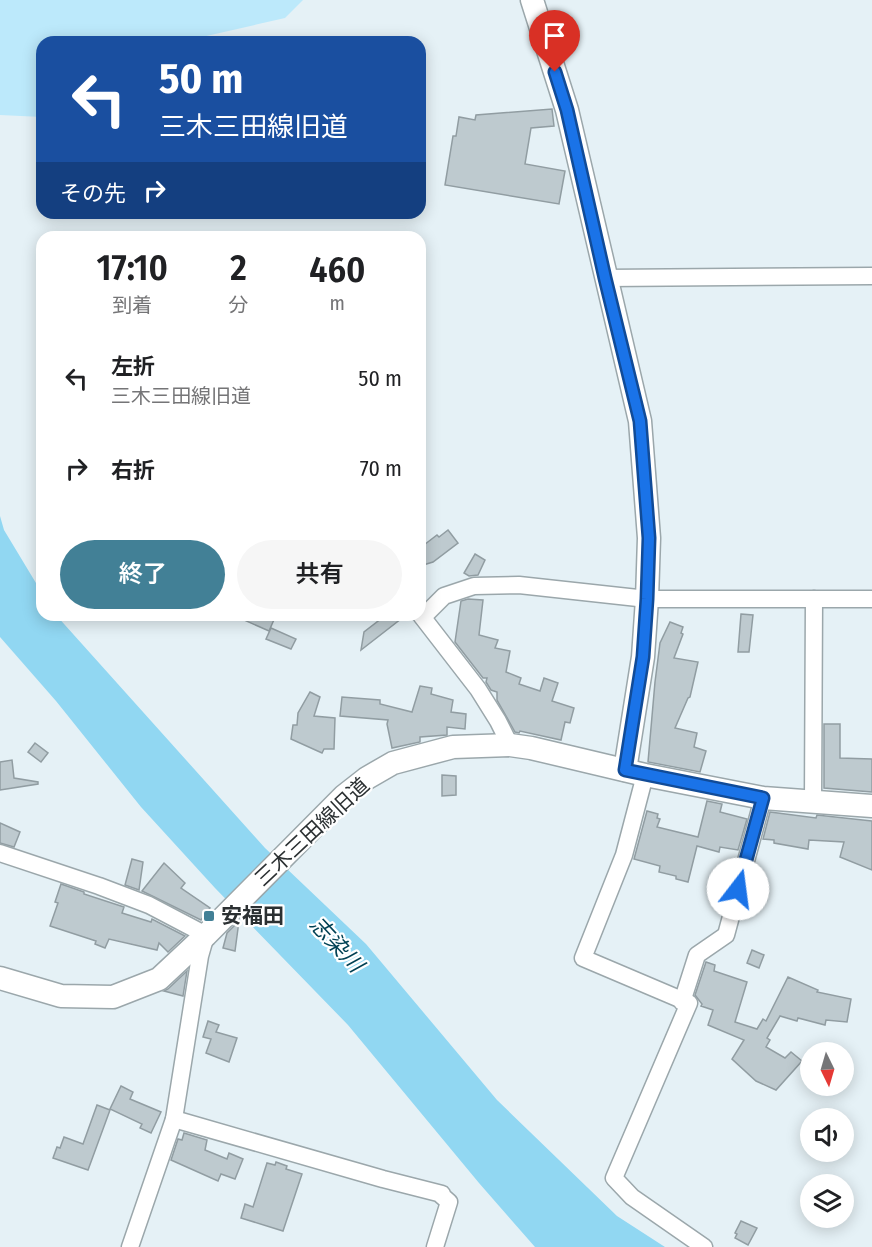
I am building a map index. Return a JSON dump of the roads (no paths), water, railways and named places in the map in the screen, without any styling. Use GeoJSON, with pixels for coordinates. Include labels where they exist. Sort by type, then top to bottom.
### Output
{"type":"FeatureCollection","features":[{"type":"Feature","properties":{"kind":"street"},"geometry":{"type":"LineString","coordinates":[[532,0],[567,110],[640,421],[649,538],[635,772],[624,855],[583,958],[682,1002],[689,1003],[614,1178],[632,1197],[705,1247]]}},
{"type":"Feature","properties":{"kind":"street"},"geometry":{"type":"LineString","coordinates":[[605,278],[872,276]]}},
{"type":"Feature","properties":{"kind":"street"},"geometry":{"type":"LineString","coordinates":[[426,611],[444,596],[474,586],[519,585],[647,599],[872,599]]}},
{"type":"Feature","properties":{"kind":"street"},"geometry":{"type":"LineString","coordinates":[[813,802],[814,599]]}},
{"type":"Feature","properties":{"kind":"street"},"geometry":{"type":"LineString","coordinates":[[426,621],[478,688],[510,745]]}},
{"type":"Feature","properties":{"kind":"street","name":"三木三田線旧道"},"geometry":{"type":"LineString","coordinates":[[0,978],[61,996],[113,997],[159,979],[344,796],[367,778],[393,763],[453,747],[510,745],[763,798],[872,806]]}},
{"type":"Feature","properties":{"kind":"street"},"geometry":{"type":"LineString","coordinates":[[682,1002],[697,954],[726,935],[763,798]]}},
{"type":"Feature","properties":{"kind":"street"},"geometry":{"type":"LineString","coordinates":[[0,853],[149,905],[206,935],[200,956],[174,1119],[130,1247]]}},
{"type":"Feature","properties":{"kind":"street"},"geometry":{"type":"LineString","coordinates":[[174,1119],[442,1194],[441,1196],[449,1202],[435,1247]]}},
{"type":"Feature","properties":{"kind":"water","name":"志染川"},"geometry":{"type":"Polygon","coordinates":[[[0,516],[4,530],[36,583],[36,621],[61,621],[265,848],[366,944],[497,1100],[617,1216],[665,1247],[535,1247],[348,1025],[215,888],[141,807],[56,701],[0,637],[0,516]]]}},
{"type":"Feature","properties":{"kind":"place","name":"安福田"},"geometry":{"type":"Point","coordinates":[209,916]}}]}
